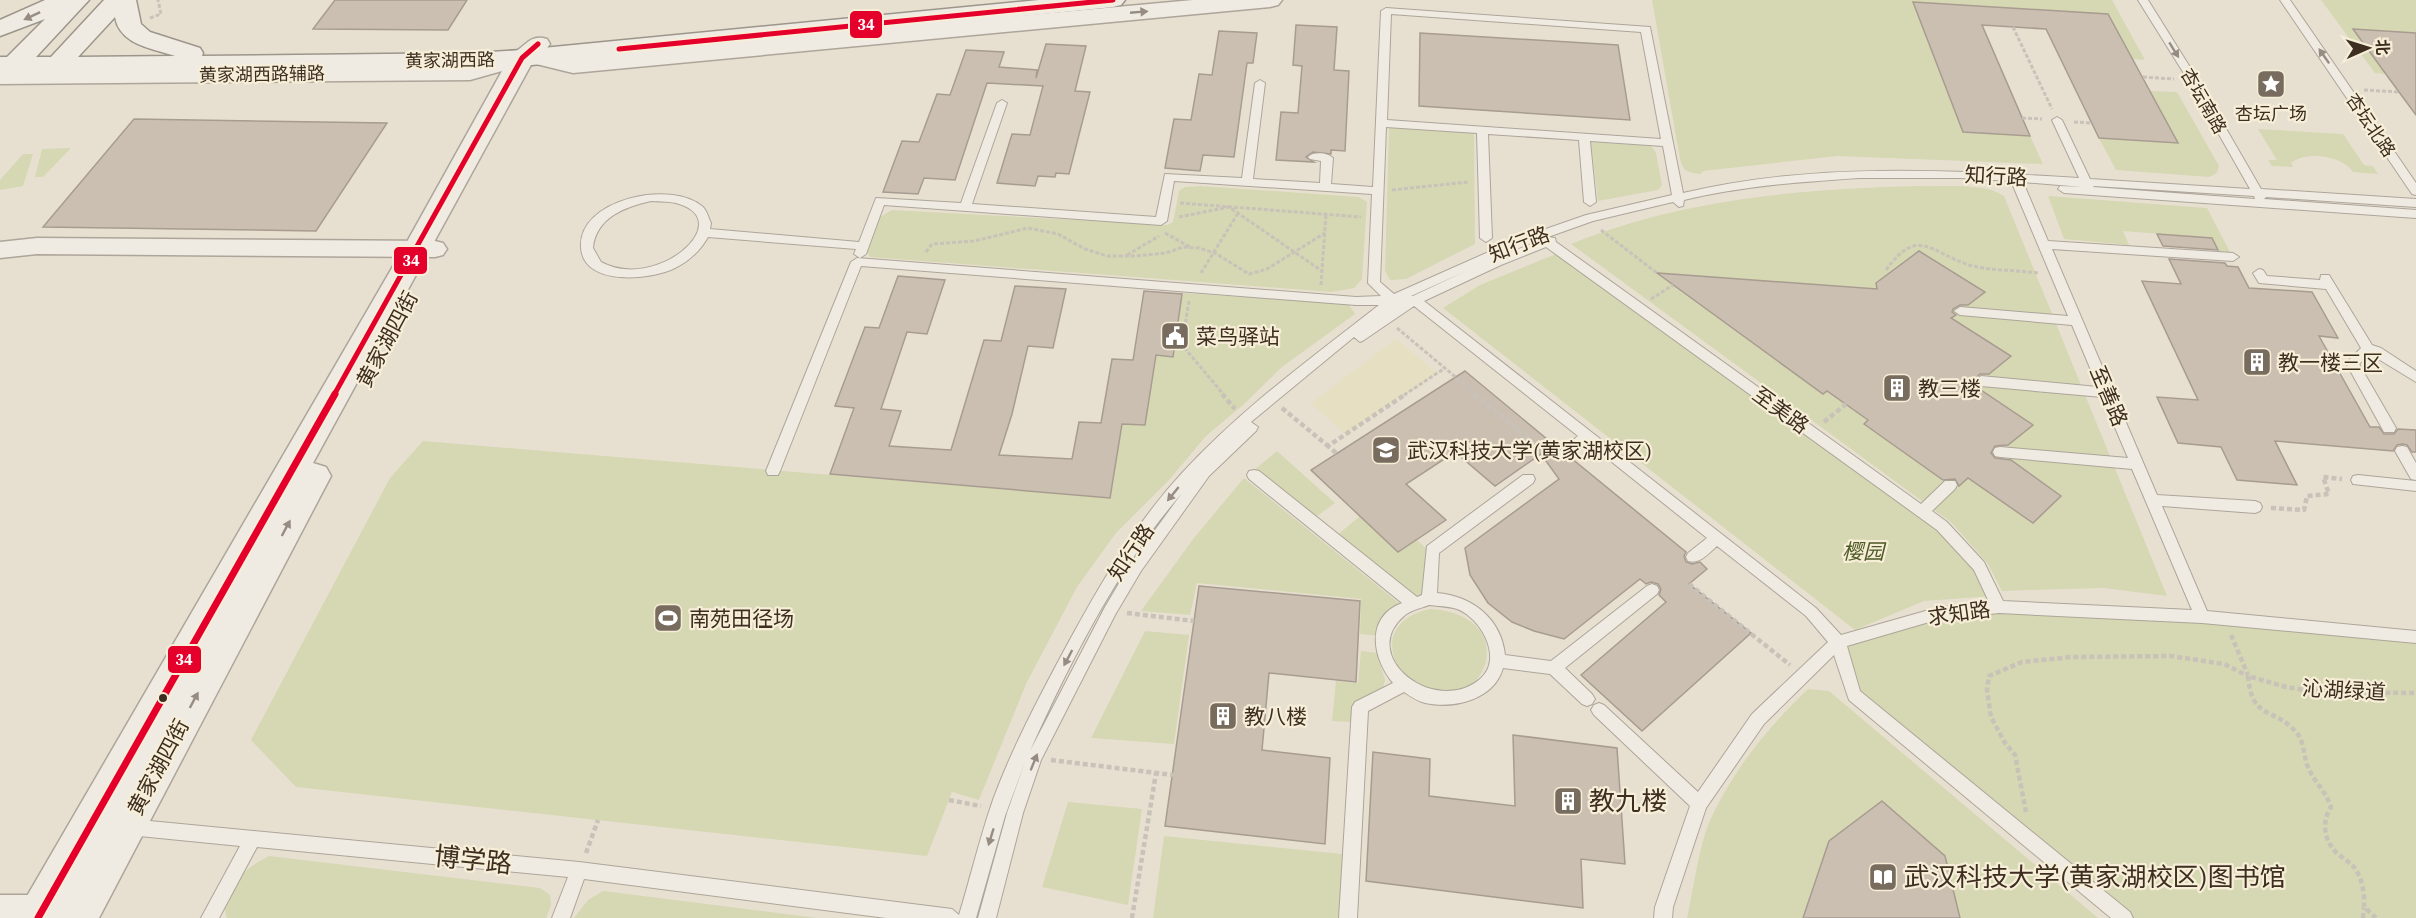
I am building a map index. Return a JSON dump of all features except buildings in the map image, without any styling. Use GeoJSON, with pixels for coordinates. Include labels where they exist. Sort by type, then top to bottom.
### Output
{"type":"FeatureCollection","features":[{"type":"Feature","properties":{"kind":"street"},"geometry":{"type":"LineString","coordinates":[[0,29],[63,0]]}},
{"type":"Feature","properties":{"kind":"street"},"geometry":{"type":"LineString","coordinates":[[8,63],[77,0]]}},
{"type":"Feature","properties":{"kind":"street"},"geometry":{"type":"LineString","coordinates":[[62,60],[117,0]]}},
{"type":"Feature","properties":{"kind":"street"},"geometry":{"type":"LineString","coordinates":[[124,0],[129,27],[141,37],[191,53]]}},
{"type":"Feature","properties":{"kind":"street","name":"黄家湖西路"},"geometry":{"type":"LineString","coordinates":[[62,60],[474,61],[1054,0]]}},
{"type":"Feature","properties":{"kind":"street","name":"黄家湖西路"},"geometry":{"type":"LineString","coordinates":[[8,63],[191,53],[479,49],[533,53],[1113,0]]}},
{"type":"Feature","properties":{"kind":"street","name":"黄家湖西路辅路"},"geometry":{"type":"LineString","coordinates":[[8,63],[470,72],[533,53],[573,65],[1269,0]]}},
{"type":"Feature","properties":{"kind":"street","name":"黄家湖四街"},"geometry":{"type":"LineString","coordinates":[[76,918],[426,249],[533,53]]}},
{"type":"Feature","properties":{"kind":"street"},"geometry":{"type":"LineString","coordinates":[[5,254],[49,246],[426,249]]}},
{"type":"Feature","properties":{"kind":"street","name":"黄家湖四街"},"geometry":{"type":"LineString","coordinates":[[44,916],[426,249]]}},
{"type":"Feature","properties":{"kind":"street"},"geometry":{"type":"LineString","coordinates":[[0,912],[44,916]]}},
{"type":"Feature","properties":{"kind":"lane","name":"杏坛南路"},"geometry":{"type":"LineString","coordinates":[[2143,0],[2193,80],[2260,198]]}},
{"type":"Feature","properties":{"kind":"lane","name":"杏坛北路"},"geometry":{"type":"LineString","coordinates":[[2285,0],[2416,191]]}},
{"type":"Feature","properties":{"kind":"lane"},"geometry":{"type":"LineString","coordinates":[[1393,300],[1374,283],[1386,6],[1646,29],[1678,200]]}},
{"type":"Feature","properties":{"kind":"lane"},"geometry":{"type":"LineString","coordinates":[[1247,182],[1260,83]]}},
{"type":"Feature","properties":{"kind":"lane"},"geometry":{"type":"LineString","coordinates":[[965,207],[1002,103]]}},
{"type":"Feature","properties":{"kind":"lane"},"geometry":{"type":"LineString","coordinates":[[2057,120],[2088,186]]}},
{"type":"Feature","properties":{"kind":"lane"},"geometry":{"type":"LineString","coordinates":[[1381,123],[1667,142]]}},
{"type":"Feature","properties":{"kind":"lane"},"geometry":{"type":"LineString","coordinates":[[1482,130],[1486,238]]}},
{"type":"Feature","properties":{"kind":"lane"},"geometry":{"type":"LineString","coordinates":[[1584,137],[1590,202]]}},
{"type":"Feature","properties":{"kind":"lane"},"geometry":{"type":"LineString","coordinates":[[1314,157],[1327,158],[1325,188]]}},
{"type":"Feature","properties":{"kind":"lane"},"geometry":{"type":"LineString","coordinates":[[773,471],[880,201],[1161,221],[1169,177],[1378,191]]}},
{"type":"Feature","properties":{"kind":"lane","name":"知行路"},"geometry":{"type":"LineString","coordinates":[[987,918],[1015,813],[1034,758],[1110,611],[1136,567],[1204,472],[1325,364],[1385,318],[1415,300],[1590,218],[1678,200],[1832,182],[1921,180],[2017,182],[2260,198],[2416,214]]}},
{"type":"Feature","properties":{"kind":"lane","name":"至善路"},"geometry":{"type":"LineString","coordinates":[[2017,182],[2202,617]]}},
{"type":"Feature","properties":{"kind":"lane"},"geometry":{"type":"LineString","coordinates":[[651,197],[670,197],[687,201],[699,209],[706,220],[705,233],[698,246],[686,257],[670,267],[651,273],[631,275],[613,273],[598,267],[589,258],[586,246],[588,233],[613,209],[631,201],[651,197]]}},
{"type":"Feature","properties":{"kind":"lane","name":"知行路"},"geometry":{"type":"LineString","coordinates":[[2260,198],[2416,203]]}},
{"type":"Feature","properties":{"kind":"lane","name":"知行路"},"geometry":{"type":"LineString","coordinates":[[967,918],[1007,785],[1036,718],[1088,619],[1140,534],[1186,478],[1245,421],[1393,300],[1469,264],[1543,239],[1596,226],[1678,200]]}},
{"type":"Feature","properties":{"kind":"lane"},"geometry":{"type":"LineString","coordinates":[[705,233],[863,246]]}},
{"type":"Feature","properties":{"kind":"lane","name":"至美路"},"geometry":{"type":"LineString","coordinates":[[1543,239],[1942,526],[1979,566],[1999,607]]}},
{"type":"Feature","properties":{"kind":"lane"},"geometry":{"type":"LineString","coordinates":[[2045,245],[2233,257]]}},
{"type":"Feature","properties":{"kind":"lane"},"geometry":{"type":"LineString","coordinates":[[857,262],[1356,301],[1415,300],[1811,612],[1838,642],[1854,695],[2124,918]]}},
{"type":"Feature","properties":{"kind":"lane"},"geometry":{"type":"LineString","coordinates":[[2263,281],[2327,282],[2368,349],[2377,351],[2416,377]]}},
{"type":"Feature","properties":{"kind":"lane"},"geometry":{"type":"LineString","coordinates":[[1960,311],[2077,321]]}},
{"type":"Feature","properties":{"kind":"lane"},"geometry":{"type":"LineString","coordinates":[[2368,349],[2352,363],[2389,428]]}},
{"type":"Feature","properties":{"kind":"lane"},"geometry":{"type":"LineString","coordinates":[[1981,381],[2108,393]]}},
{"type":"Feature","properties":{"kind":"lane"},"geometry":{"type":"LineString","coordinates":[[1558,455],[1588,436]]}},
{"type":"Feature","properties":{"kind":"lane"},"geometry":{"type":"LineString","coordinates":[[2402,451],[2416,475]]}},
{"type":"Feature","properties":{"kind":"lane"},"geometry":{"type":"LineString","coordinates":[[2000,452],[2138,464]]}},
{"type":"Feature","properties":{"kind":"lane"},"geometry":{"type":"LineString","coordinates":[[1254,475],[1412,602]]}},
{"type":"Feature","properties":{"kind":"lane"},"geometry":{"type":"LineString","coordinates":[[1429,599],[1432,550],[1528,479]]}},
{"type":"Feature","properties":{"kind":"lane"},"geometry":{"type":"LineString","coordinates":[[2358,480],[2416,486]]}},
{"type":"Feature","properties":{"kind":"lane"},"geometry":{"type":"LineString","coordinates":[[1923,511],[1950,484]]}},
{"type":"Feature","properties":{"kind":"lane"},"geometry":{"type":"LineString","coordinates":[[2153,500],[2255,507]]}},
{"type":"Feature","properties":{"kind":"lane"},"geometry":{"type":"LineString","coordinates":[[1693,557],[1718,538]]}},
{"type":"Feature","properties":{"kind":"lane"},"geometry":{"type":"LineString","coordinates":[[1554,668],[1652,590]]}},
{"type":"Feature","properties":{"kind":"lane"},"geometry":{"type":"LineString","coordinates":[[1429,599],[1447,600],[1464,606],[1479,616],[1491,630],[1497,645],[1498,661],[1491,677],[1479,690],[1461,698],[1442,700],[1431,698],[1403,685],[1390,671],[1382,654],[1381,637],[1387,622],[1397,610],[1412,602],[1429,599]]}},
{"type":"Feature","properties":{"kind":"lane","name":"求知路"},"geometry":{"type":"LineString","coordinates":[[1663,918],[1664,907],[1699,804],[1758,719],[1838,642],[1936,614],[1999,607],[2202,617],[2416,637]]}},
{"type":"Feature","properties":{"kind":"lane"},"geometry":{"type":"LineString","coordinates":[[1498,661],[1554,668],[1699,804]]}},
{"type":"Feature","properties":{"kind":"lane"},"geometry":{"type":"LineString","coordinates":[[1348,918],[1360,707],[1403,685]]}},
{"type":"Feature","properties":{"kind":"lane"},"geometry":{"type":"LineString","coordinates":[[44,916],[126,826]]}},
{"type":"Feature","properties":{"kind":"lane","name":"博学路"},"geometry":{"type":"LineString","coordinates":[[126,826],[579,870],[952,918]]}},
{"type":"Feature","properties":{"kind":"lane"},"geometry":{"type":"LineString","coordinates":[[210,918],[253,839]]}},
{"type":"Feature","properties":{"kind":"lane"},"geometry":{"type":"LineString","coordinates":[[561,918],[579,870]]}},
{"type":"Feature","properties":{"kind":"path"},"geometry":{"type":"LineString","coordinates":[[2013,27],[2057,120]]}},
{"type":"Feature","properties":{"kind":"path"},"geometry":{"type":"LineString","coordinates":[[2143,77],[2193,80]]}},
{"type":"Feature","properties":{"kind":"path"},"geometry":{"type":"LineString","coordinates":[[2347,89],[2399,92]]}},
{"type":"Feature","properties":{"kind":"path"},"geometry":{"type":"LineString","coordinates":[[1378,191],[1484,181]]}},
{"type":"Feature","properties":{"kind":"path"},"geometry":{"type":"LineString","coordinates":[[1164,202],[1377,218]]}},
{"type":"Feature","properties":{"kind":"path"},"geometry":{"type":"LineString","coordinates":[[1161,221],[1229,207],[1322,271]]}},
{"type":"Feature","properties":{"kind":"path"},"geometry":{"type":"LineString","coordinates":[[1238,213],[1191,288],[1182,345],[1245,421]]}},
{"type":"Feature","properties":{"kind":"path"},"geometry":{"type":"LineString","coordinates":[[1320,298],[1326,214]]}},
{"type":"Feature","properties":{"kind":"path"},"geometry":{"type":"LineString","coordinates":[[1596,226],[1657,273]]}},
{"type":"Feature","properties":{"kind":"path"},"geometry":{"type":"LineString","coordinates":[[915,266],[932,244],[974,241],[1028,228],[1058,234],[1085,249],[1107,256],[1166,253],[1191,248]]}},
{"type":"Feature","properties":{"kind":"path"},"geometry":{"type":"LineString","coordinates":[[1126,256],[1165,232],[1191,248],[1215,253],[1249,274],[1267,269],[1325,233]]}},
{"type":"Feature","properties":{"kind":"path"},"geometry":{"type":"LineString","coordinates":[[1886,270],[1897,255],[1909,247],[1925,245],[1970,265],[2058,275]]}},
{"type":"Feature","properties":{"kind":"path"},"geometry":{"type":"LineString","coordinates":[[1639,308],[1673,285]]}},
{"type":"Feature","properties":{"kind":"path"},"geometry":{"type":"LineString","coordinates":[[1385,318],[1445,368],[1558,455]]}},
{"type":"Feature","properties":{"kind":"path"},"geometry":{"type":"LineString","coordinates":[[1328,446],[1445,368]]}},
{"type":"Feature","properties":{"kind":"path"},"geometry":{"type":"LineString","coordinates":[[1278,404],[1336,453]]}},
{"type":"Feature","properties":{"kind":"path"},"geometry":{"type":"LineString","coordinates":[[1812,432],[1846,404]]}},
{"type":"Feature","properties":{"kind":"path"},"geometry":{"type":"LineString","coordinates":[[2255,507],[2304,510],[2307,496],[2329,494],[2323,477],[2358,480]]}},
{"type":"Feature","properties":{"kind":"path"},"geometry":{"type":"LineString","coordinates":[[1689,584],[1802,675]]}},
{"type":"Feature","properties":{"kind":"path"},"geometry":{"type":"LineString","coordinates":[[1110,611],[1194,621]]}},
{"type":"Feature","properties":{"kind":"path"},"geometry":{"type":"LineString","coordinates":[[2224,619],[2248,676]]}},
{"type":"Feature","properties":{"kind":"path"},"geometry":{"type":"LineString","coordinates":[[2031,839],[2015,755],[2005,743],[1991,717],[1987,690],[1989,676],[2022,662],[2072,657],[2170,656],[2224,664],[2248,676]]}},
{"type":"Feature","properties":{"kind":"path","name":"沁湖绿道"},"geometry":{"type":"LineString","coordinates":[[2364,907],[2365,894],[2354,867],[2335,852],[2326,835],[2324,818],[2331,807],[2327,792],[2308,766],[2304,746],[2296,733],[2264,713],[2254,703],[2248,694],[2248,676],[2286,687],[2317,692],[2416,693]]}},
{"type":"Feature","properties":{"kind":"path"},"geometry":{"type":"LineString","coordinates":[[1072,763],[1173,775]]}},
{"type":"Feature","properties":{"kind":"path"},"geometry":{"type":"LineString","coordinates":[[1132,918],[1156,773]]}},
{"type":"Feature","properties":{"kind":"path"},"geometry":{"type":"LineString","coordinates":[[949,800],[999,810]]}},
{"type":"Feature","properties":{"kind":"path"},"geometry":{"type":"LineString","coordinates":[[579,870],[598,820]]}},
{"type":"Feature","properties":{"kind":"path"},"geometry":{"type":"LineString","coordinates":[[2363,918],[2364,907]]}},
{"type":"Feature","properties":{"kind":"path"},"geometry":{"type":"LineString","coordinates":[[2364,907],[2376,918]]}},
{"type":"Feature","properties":{"kind":"shaded area"},"geometry":{"type":"Polygon","coordinates":[[[1396,339],[1437,373],[1345,434],[1311,403],[1396,339]]]}},
{"type":"Feature","properties":{"kind":"green space"},"geometry":{"type":"Polygon","coordinates":[[[1652,0],[2112,0],[2145,60],[2133,59],[2108,14],[1914,2],[1963,132],[2030,136],[2043,164],[1837,156],[1703,171],[1697,174],[1685,169],[1681,163],[1652,0]]]}},
{"type":"Feature","properties":{"kind":"green space"},"geometry":{"type":"Polygon","coordinates":[[[2321,0],[2416,0],[2416,33],[2353,29],[2386,74],[2375,73],[2321,0]]]}},
{"type":"Feature","properties":{"kind":"green space"},"geometry":{"type":"Polygon","coordinates":[[[2150,91],[2177,92],[2219,166],[2217,173],[2209,177],[2116,170],[2099,138],[2178,143],[2150,91]]]}},
{"type":"Feature","properties":{"kind":"green space"},"geometry":{"type":"Polygon","coordinates":[[[1389,128],[1474,133],[1475,244],[1406,279],[1390,280],[1385,271],[1389,128]]]}},
{"type":"Feature","properties":{"kind":"green space"},"geometry":{"type":"Polygon","coordinates":[[[2258,129],[2343,134],[2364,165],[2373,166],[2378,174],[2353,172],[2341,162],[2315,156],[2298,159],[2291,163],[2293,167],[2272,166],[2268,160],[2277,160],[2258,129]]]}},
{"type":"Feature","properties":{"kind":"green space"},"geometry":{"type":"Polygon","coordinates":[[[1591,142],[1651,146],[1656,153],[1662,185],[1658,190],[1598,201],[1591,142]]]}},
{"type":"Feature","properties":{"kind":"green space"},"geometry":{"type":"Polygon","coordinates":[[[71,148],[43,177],[35,177],[42,149],[71,148]]]}},
{"type":"Feature","properties":{"kind":"green space"},"geometry":{"type":"Polygon","coordinates":[[[23,154],[33,154],[23,186],[0,190],[0,180],[23,154]]]}},
{"type":"Feature","properties":{"kind":"green space"},"geometry":{"type":"Polygon","coordinates":[[[1200,186],[1359,197],[1367,202],[1362,279],[1354,288],[1332,292],[870,257],[866,250],[880,217],[892,210],[1168,225],[1173,222],[1179,191],[1185,187],[1200,186]]]}},
{"type":"Feature","properties":{"kind":"green space"},"geometry":{"type":"Polygon","coordinates":[[[1918,186],[1975,187],[2004,196],[2167,596],[2104,588],[2002,591],[1988,564],[1952,523],[1571,244],[1655,216],[1742,199],[1830,190],[1918,186]]]}},
{"type":"Feature","properties":{"kind":"green space"},"geometry":{"type":"Polygon","coordinates":[[[2048,196],[2207,208],[2230,252],[2219,251],[2212,238],[2123,231],[2129,245],[2064,239],[2048,196]]]}},
{"type":"Feature","properties":{"kind":"green space","name":"樱园"},"geometry":{"type":"Polygon","coordinates":[[[1561,252],[1942,526],[1994,596],[1924,601],[1855,630],[1443,308],[1480,285],[1561,252]]]}},
{"type":"Feature","properties":{"kind":"green space","name":"南苑田径场"},"geometry":{"type":"Polygon","coordinates":[[[1182,293],[1335,303],[1349,305],[1355,314],[1282,367],[1243,405],[1206,436],[1169,480],[1116,533],[1077,587],[1026,684],[979,800],[952,792],[927,856],[296,787],[251,740],[390,478],[423,441],[1109,498],[1122,424],[1145,425],[1156,355],[1173,356],[1182,293]]]}},
{"type":"Feature","properties":{"kind":"green space"},"geometry":{"type":"Polygon","coordinates":[[[1277,451],[1335,503],[1313,519],[1253,471],[1277,451]]]}},
{"type":"Feature","properties":{"kind":"green space"},"geometry":{"type":"Polygon","coordinates":[[[1244,478],[1400,604],[1381,636],[1360,634],[1361,599],[1197,583],[1190,615],[1141,611],[1194,538],[1244,478]]]}},
{"type":"Feature","properties":{"kind":"green space"},"geometry":{"type":"Polygon","coordinates":[[[1360,516],[1398,552],[1417,540],[1429,551],[1426,596],[1413,600],[1335,537],[1360,516]]]}},
{"type":"Feature","properties":{"kind":"green space"},"geometry":{"type":"Polygon","coordinates":[[[1999,607],[2416,637],[2416,918],[2129,918],[1854,695],[1838,642],[1894,625],[1999,607]]]}},
{"type":"Feature","properties":{"kind":"green space"},"geometry":{"type":"Polygon","coordinates":[[[1430,609],[1460,615],[1478,628],[1486,645],[1486,662],[1477,678],[1463,689],[1444,693],[1421,686],[1404,675],[1397,665],[1392,644],[1397,628],[1411,616],[1430,609]]]}},
{"type":"Feature","properties":{"kind":"green space"},"geometry":{"type":"Polygon","coordinates":[[[1145,631],[1189,635],[1174,744],[1091,738],[1145,631]]]}},
{"type":"Feature","properties":{"kind":"green space"},"geometry":{"type":"Polygon","coordinates":[[[1361,651],[1377,653],[1385,680],[1383,688],[1356,707],[1351,722],[1332,721],[1336,681],[1358,683],[1361,651]]]}},
{"type":"Feature","properties":{"kind":"green space"},"geometry":{"type":"Polygon","coordinates":[[[1808,689],[1829,691],[2098,918],[1960,918],[1945,856],[1882,802],[1829,841],[1803,918],[1687,918],[1702,844],[1718,804],[1740,768],[1765,734],[1808,689]]]}},
{"type":"Feature","properties":{"kind":"green space"},"geometry":{"type":"Polygon","coordinates":[[[1068,802],[1142,809],[1128,905],[1042,887],[1068,802]]]}},
{"type":"Feature","properties":{"kind":"green space"},"geometry":{"type":"Polygon","coordinates":[[[1164,836],[1342,854],[1340,918],[1153,918],[1164,836]]]}},
{"type":"Feature","properties":{"kind":"green space"},"geometry":{"type":"Polygon","coordinates":[[[269,856],[540,888],[550,895],[551,905],[546,918],[227,918],[226,898],[230,889],[243,873],[269,856]]]}},
{"type":"Feature","properties":{"kind":"green space"},"geometry":{"type":"Polygon","coordinates":[[[603,891],[817,918],[574,918],[588,900],[603,891]]]}},
{"type":"Feature","properties":{"kind":"transit line","name":"34"},"geometry":{"type":"LineString","coordinates":[[619,49],[1113,0]]}},
{"type":"Feature","properties":{"kind":"transit line","name":"34"},"geometry":{"type":"LineString","coordinates":[[38,918],[417,249],[522,58],[538,44]]}},
{"type":"Feature","properties":{"kind":"place","name":"杏坛广场"},"geometry":{"type":"Point","coordinates":[2271,84]}},
{"type":"Feature","properties":{"kind":"place","name":"菜鸟驿站"},"geometry":{"type":"Point","coordinates":[1175,336]}},
{"type":"Feature","properties":{"kind":"place","name":"教一楼三区"},"geometry":{"type":"Point","coordinates":[2257,362]}},
{"type":"Feature","properties":{"kind":"place","name":"教三楼"},"geometry":{"type":"Point","coordinates":[1897,388]}},
{"type":"Feature","properties":{"kind":"place","name":"武汉科技大学(黄家湖校区)"},"geometry":{"type":"Point","coordinates":[1386,450]}},
{"type":"Feature","properties":{"kind":"place","name":"南苑田径场"},"geometry":{"type":"Point","coordinates":[668,618]}},
{"type":"Feature","properties":{"kind":"place","name":"教八楼"},"geometry":{"type":"Point","coordinates":[1223,716]}},
{"type":"Feature","properties":{"kind":"place","name":"教九楼"},"geometry":{"type":"Point","coordinates":[1568,801]}},
{"type":"Feature","properties":{"kind":"place","name":"武汉科技大学(黄家湖校区)图书馆"},"geometry":{"type":"Point","coordinates":[1883,877]}}]}
